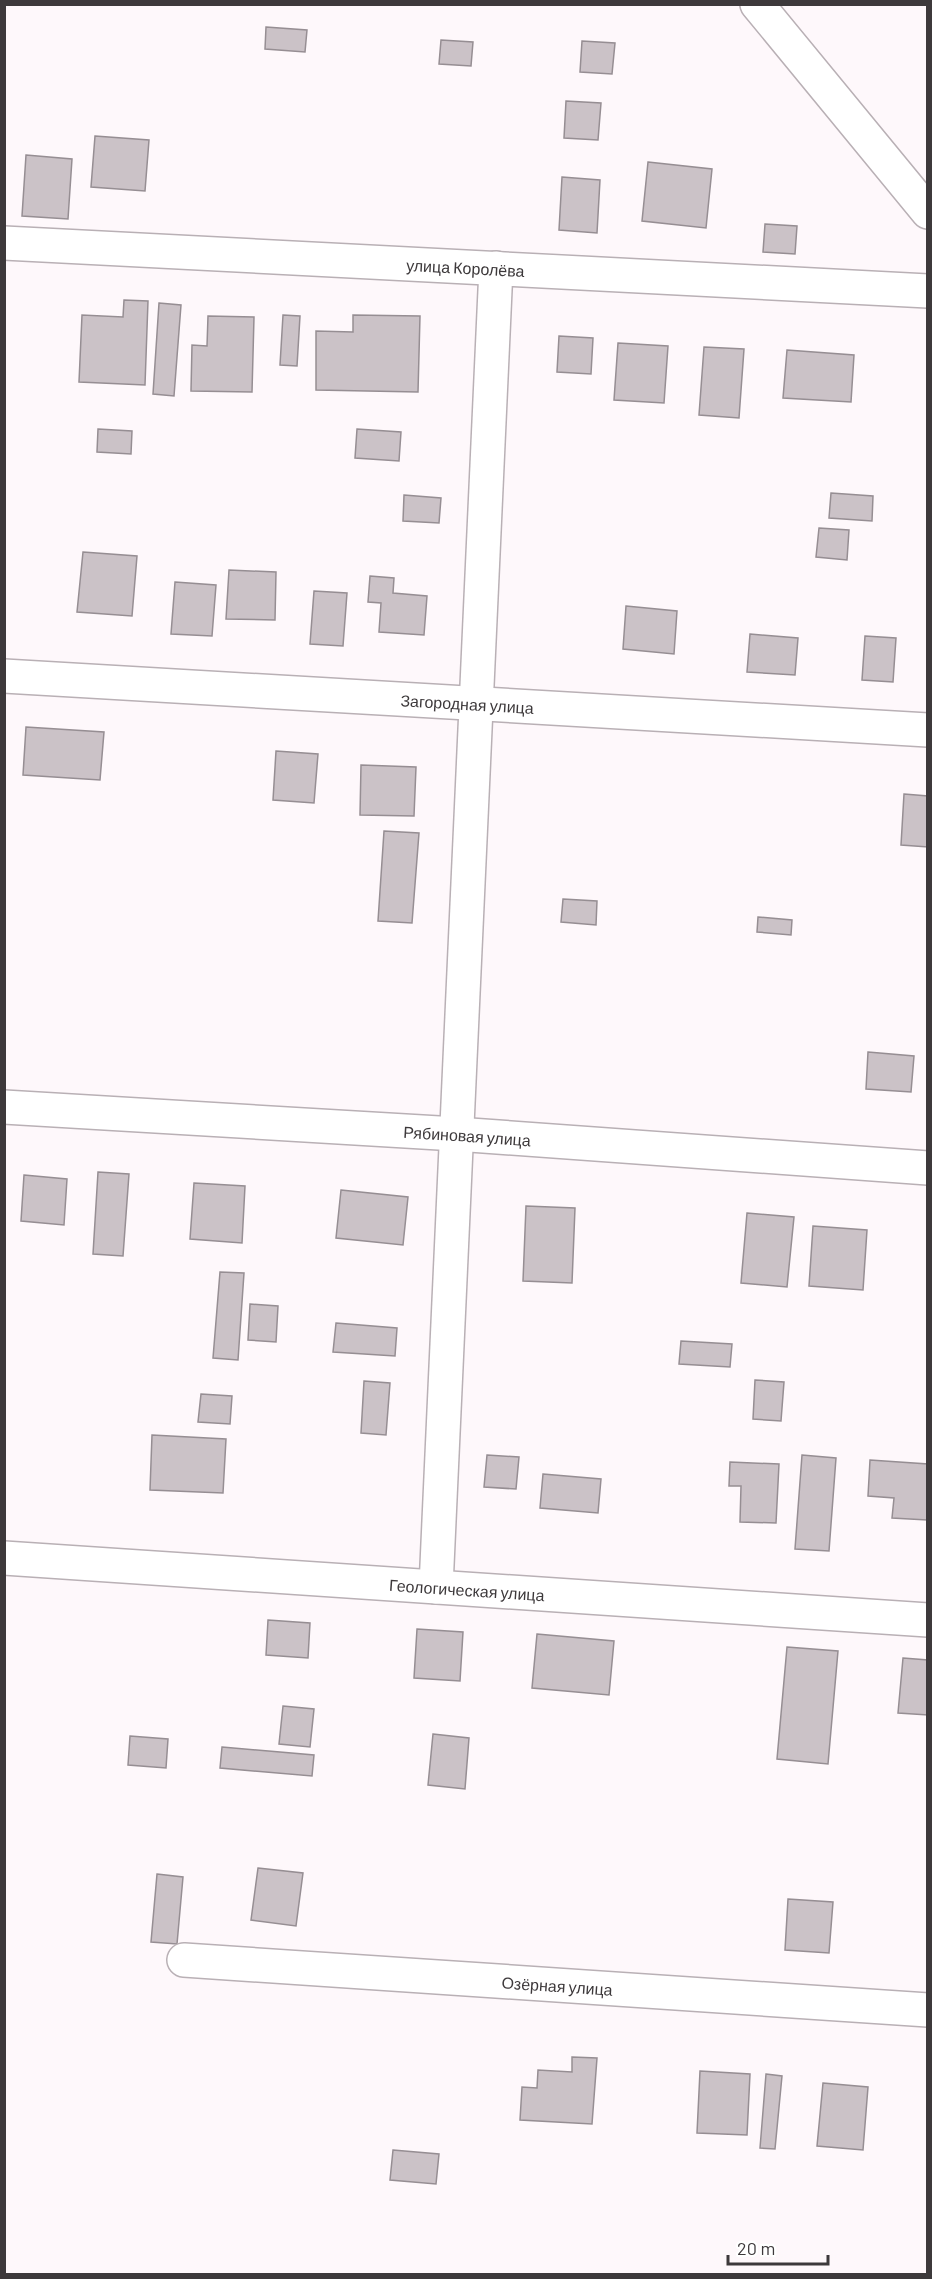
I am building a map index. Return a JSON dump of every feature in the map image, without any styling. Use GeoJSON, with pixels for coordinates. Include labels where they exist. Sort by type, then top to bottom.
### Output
{"type":"FeatureCollection","features":[{"type":"Feature","properties":{"kind":"street"},"geometry":{"type":"LineString","coordinates":[[758,4],[927,212]]}},
{"type":"Feature","properties":{"kind":"street","name":"улица Королёва"},"geometry":{"type":"LineString","coordinates":[[4,243],[927,291]]}},
{"type":"Feature","properties":{"kind":"street"},"geometry":{"type":"LineString","coordinates":[[436,1587],[496,268]]}},
{"type":"Feature","properties":{"kind":"street","name":"Загородная улица"},"geometry":{"type":"LineString","coordinates":[[4,676],[927,730]]}},
{"type":"Feature","properties":{"kind":"street","name":"Рябиновая улица"},"geometry":{"type":"LineString","coordinates":[[4,1107],[456,1134],[927,1168]]}},
{"type":"Feature","properties":{"kind":"street","name":"Геологическая улица"},"geometry":{"type":"LineString","coordinates":[[4,1558],[927,1620]]}},
{"type":"Feature","properties":{"kind":"street","name":"Озёрная улица"},"geometry":{"type":"LineString","coordinates":[[184,1960],[927,2010]]}},
{"type":"Feature","properties":{"kind":"building"},"geometry":{"type":"Polygon","coordinates":[[[266,27],[307,30],[305,52],[265,49],[266,27]]]}},
{"type":"Feature","properties":{"kind":"building"},"geometry":{"type":"Polygon","coordinates":[[[441,40],[473,42],[471,66],[439,64],[441,40]]]}},
{"type":"Feature","properties":{"kind":"building"},"geometry":{"type":"Polygon","coordinates":[[[582,41],[615,43],[612,74],[580,72],[582,41]]]}},
{"type":"Feature","properties":{"kind":"building"},"geometry":{"type":"Polygon","coordinates":[[[566,101],[601,103],[598,140],[564,138],[566,101]]]}},
{"type":"Feature","properties":{"kind":"building"},"geometry":{"type":"Polygon","coordinates":[[[95,136],[149,140],[145,191],[91,187],[95,136]]]}},
{"type":"Feature","properties":{"kind":"building"},"geometry":{"type":"Polygon","coordinates":[[[26,155],[72,159],[68,219],[22,216],[26,155]]]}},
{"type":"Feature","properties":{"kind":"building"},"geometry":{"type":"Polygon","coordinates":[[[648,162],[712,169],[706,228],[642,221],[648,162]]]}},
{"type":"Feature","properties":{"kind":"building"},"geometry":{"type":"Polygon","coordinates":[[[562,177],[600,180],[597,233],[559,230],[562,177]]]}},
{"type":"Feature","properties":{"kind":"building"},"geometry":{"type":"Polygon","coordinates":[[[765,224],[797,226],[795,254],[763,252],[765,224]]]}},
{"type":"Feature","properties":{"kind":"building"},"geometry":{"type":"Polygon","coordinates":[[[124,300],[148,301],[145,385],[79,382],[82,315],[123,317],[124,300]]]}},
{"type":"Feature","properties":{"kind":"building"},"geometry":{"type":"Polygon","coordinates":[[[159,303],[181,305],[174,396],[153,394],[159,303]]]}},
{"type":"Feature","properties":{"kind":"building"},"geometry":{"type":"Polygon","coordinates":[[[283,315],[300,316],[297,366],[280,365],[283,315]]]}},
{"type":"Feature","properties":{"kind":"building"},"geometry":{"type":"Polygon","coordinates":[[[353,315],[420,316],[418,392],[316,390],[316,331],[353,332],[353,315]]]}},
{"type":"Feature","properties":{"kind":"building"},"geometry":{"type":"Polygon","coordinates":[[[208,316],[254,317],[252,392],[191,391],[192,345],[207,346],[208,316]]]}},
{"type":"Feature","properties":{"kind":"building"},"geometry":{"type":"Polygon","coordinates":[[[559,336],[593,338],[591,374],[557,372],[559,336]]]}},
{"type":"Feature","properties":{"kind":"building"},"geometry":{"type":"Polygon","coordinates":[[[618,343],[668,346],[664,403],[614,400],[618,343]]]}},
{"type":"Feature","properties":{"kind":"building"},"geometry":{"type":"Polygon","coordinates":[[[704,347],[744,349],[739,418],[699,415],[704,347]]]}},
{"type":"Feature","properties":{"kind":"building"},"geometry":{"type":"Polygon","coordinates":[[[787,350],[854,355],[851,402],[783,398],[787,350]]]}},
{"type":"Feature","properties":{"kind":"building"},"geometry":{"type":"Polygon","coordinates":[[[98,429],[132,431],[131,454],[97,452],[98,429]]]}},
{"type":"Feature","properties":{"kind":"building"},"geometry":{"type":"Polygon","coordinates":[[[357,429],[401,432],[399,461],[355,458],[357,429]]]}},
{"type":"Feature","properties":{"kind":"building"},"geometry":{"type":"Polygon","coordinates":[[[831,493],[873,496],[872,521],[829,518],[831,493]]]}},
{"type":"Feature","properties":{"kind":"building"},"geometry":{"type":"Polygon","coordinates":[[[404,495],[441,498],[439,523],[403,521],[404,495]]]}},
{"type":"Feature","properties":{"kind":"building"},"geometry":{"type":"Polygon","coordinates":[[[819,528],[849,530],[847,560],[816,557],[819,528]]]}},
{"type":"Feature","properties":{"kind":"building"},"geometry":{"type":"Polygon","coordinates":[[[83,552],[137,556],[132,616],[77,612],[83,552]]]}},
{"type":"Feature","properties":{"kind":"building"},"geometry":{"type":"Polygon","coordinates":[[[229,570],[276,572],[275,620],[226,619],[229,570]]]}},
{"type":"Feature","properties":{"kind":"building"},"geometry":{"type":"Polygon","coordinates":[[[370,576],[394,578],[393,593],[427,596],[424,635],[379,632],[381,603],[368,602],[370,576]]]}},
{"type":"Feature","properties":{"kind":"building"},"geometry":{"type":"Polygon","coordinates":[[[175,582],[216,585],[212,636],[171,634],[175,582]]]}},
{"type":"Feature","properties":{"kind":"building"},"geometry":{"type":"Polygon","coordinates":[[[314,591],[347,593],[343,646],[310,644],[314,591]]]}},
{"type":"Feature","properties":{"kind":"building"},"geometry":{"type":"Polygon","coordinates":[[[626,606],[677,611],[674,654],[623,649],[626,606]]]}},
{"type":"Feature","properties":{"kind":"building"},"geometry":{"type":"Polygon","coordinates":[[[750,634],[798,638],[795,675],[747,672],[750,634]]]}},
{"type":"Feature","properties":{"kind":"building"},"geometry":{"type":"Polygon","coordinates":[[[865,636],[896,638],[893,682],[862,680],[865,636]]]}},
{"type":"Feature","properties":{"kind":"building"},"geometry":{"type":"Polygon","coordinates":[[[26,727],[104,732],[100,780],[23,775],[26,727]]]}},
{"type":"Feature","properties":{"kind":"building"},"geometry":{"type":"Polygon","coordinates":[[[276,751],[318,754],[314,803],[273,800],[276,751]]]}},
{"type":"Feature","properties":{"kind":"building"},"geometry":{"type":"Polygon","coordinates":[[[361,765],[416,767],[414,816],[360,815],[361,765]]]}},
{"type":"Feature","properties":{"kind":"building"},"geometry":{"type":"Polygon","coordinates":[[[904,794],[928,796],[928,847],[901,845],[904,794]]]}},
{"type":"Feature","properties":{"kind":"building"},"geometry":{"type":"Polygon","coordinates":[[[384,831],[419,833],[412,923],[378,921],[384,831]]]}},
{"type":"Feature","properties":{"kind":"building"},"geometry":{"type":"Polygon","coordinates":[[[563,899],[597,901],[596,925],[561,922],[563,899]]]}},
{"type":"Feature","properties":{"kind":"building"},"geometry":{"type":"Polygon","coordinates":[[[758,917],[792,920],[791,935],[757,932],[758,917]]]}},
{"type":"Feature","properties":{"kind":"building"},"geometry":{"type":"Polygon","coordinates":[[[868,1052],[914,1056],[911,1092],[866,1089],[868,1052]]]}},
{"type":"Feature","properties":{"kind":"building"},"geometry":{"type":"Polygon","coordinates":[[[98,1172],[129,1174],[123,1256],[93,1254],[98,1172]]]}},
{"type":"Feature","properties":{"kind":"building"},"geometry":{"type":"Polygon","coordinates":[[[24,1175],[67,1179],[64,1225],[21,1221],[24,1175]]]}},
{"type":"Feature","properties":{"kind":"building"},"geometry":{"type":"Polygon","coordinates":[[[194,1183],[245,1186],[242,1243],[190,1239],[194,1183]]]}},
{"type":"Feature","properties":{"kind":"building"},"geometry":{"type":"Polygon","coordinates":[[[341,1190],[408,1197],[403,1245],[336,1238],[341,1190]]]}},
{"type":"Feature","properties":{"kind":"building"},"geometry":{"type":"Polygon","coordinates":[[[526,1206],[575,1208],[572,1283],[523,1281],[526,1206]]]}},
{"type":"Feature","properties":{"kind":"building"},"geometry":{"type":"Polygon","coordinates":[[[747,1213],[794,1217],[787,1287],[741,1283],[747,1213]]]}},
{"type":"Feature","properties":{"kind":"building"},"geometry":{"type":"Polygon","coordinates":[[[813,1226],[867,1230],[863,1290],[809,1286],[813,1226]]]}},
{"type":"Feature","properties":{"kind":"building"},"geometry":{"type":"Polygon","coordinates":[[[220,1272],[244,1273],[238,1360],[213,1358],[220,1272]]]}},
{"type":"Feature","properties":{"kind":"building"},"geometry":{"type":"Polygon","coordinates":[[[250,1304],[278,1306],[276,1342],[248,1340],[250,1304]]]}},
{"type":"Feature","properties":{"kind":"building"},"geometry":{"type":"Polygon","coordinates":[[[336,1323],[397,1328],[395,1356],[333,1352],[336,1323]]]}},
{"type":"Feature","properties":{"kind":"building"},"geometry":{"type":"Polygon","coordinates":[[[681,1341],[732,1344],[730,1367],[679,1364],[681,1341]]]}},
{"type":"Feature","properties":{"kind":"building"},"geometry":{"type":"Polygon","coordinates":[[[755,1380],[784,1382],[781,1421],[753,1419],[755,1380]]]}},
{"type":"Feature","properties":{"kind":"building"},"geometry":{"type":"Polygon","coordinates":[[[364,1381],[390,1383],[386,1435],[361,1433],[364,1381]]]}},
{"type":"Feature","properties":{"kind":"building"},"geometry":{"type":"Polygon","coordinates":[[[201,1394],[232,1396],[230,1424],[198,1422],[201,1394]]]}},
{"type":"Feature","properties":{"kind":"building"},"geometry":{"type":"Polygon","coordinates":[[[152,1435],[226,1439],[223,1493],[150,1490],[152,1435]]]}},
{"type":"Feature","properties":{"kind":"building"},"geometry":{"type":"Polygon","coordinates":[[[487,1455],[519,1457],[516,1489],[484,1487],[487,1455]]]}},
{"type":"Feature","properties":{"kind":"building"},"geometry":{"type":"Polygon","coordinates":[[[802,1455],[836,1458],[829,1551],[795,1549],[802,1455]]]}},
{"type":"Feature","properties":{"kind":"building"},"geometry":{"type":"Polygon","coordinates":[[[870,1460],[928,1464],[927,1520],[892,1518],[894,1498],[868,1496],[870,1460]]]}},
{"type":"Feature","properties":{"kind":"building"},"geometry":{"type":"Polygon","coordinates":[[[730,1462],[779,1464],[776,1523],[740,1522],[741,1486],[729,1486],[730,1462]]]}},
{"type":"Feature","properties":{"kind":"building"},"geometry":{"type":"Polygon","coordinates":[[[543,1474],[601,1479],[598,1513],[540,1508],[543,1474]]]}},
{"type":"Feature","properties":{"kind":"building"},"geometry":{"type":"Polygon","coordinates":[[[268,1620],[310,1623],[308,1658],[266,1655],[268,1620]]]}},
{"type":"Feature","properties":{"kind":"building"},"geometry":{"type":"Polygon","coordinates":[[[417,1629],[463,1632],[460,1681],[414,1678],[417,1629]]]}},
{"type":"Feature","properties":{"kind":"building"},"geometry":{"type":"Polygon","coordinates":[[[537,1634],[614,1641],[609,1695],[532,1688],[537,1634]]]}},
{"type":"Feature","properties":{"kind":"building"},"geometry":{"type":"Polygon","coordinates":[[[787,1647],[838,1651],[828,1764],[777,1759],[787,1647]]]}},
{"type":"Feature","properties":{"kind":"building"},"geometry":{"type":"Polygon","coordinates":[[[903,1658],[928,1660],[928,1715],[898,1713],[903,1658]]]}},
{"type":"Feature","properties":{"kind":"building"},"geometry":{"type":"Polygon","coordinates":[[[283,1706],[314,1709],[310,1747],[279,1744],[283,1706]]]}},
{"type":"Feature","properties":{"kind":"building"},"geometry":{"type":"Polygon","coordinates":[[[433,1734],[469,1738],[465,1789],[428,1785],[433,1734]]]}},
{"type":"Feature","properties":{"kind":"building"},"geometry":{"type":"Polygon","coordinates":[[[130,1736],[168,1739],[166,1768],[128,1765],[130,1736]]]}},
{"type":"Feature","properties":{"kind":"building"},"geometry":{"type":"Polygon","coordinates":[[[222,1747],[314,1755],[312,1776],[220,1768],[222,1747]]]}},
{"type":"Feature","properties":{"kind":"building"},"geometry":{"type":"Polygon","coordinates":[[[258,1868],[303,1873],[296,1926],[251,1920],[258,1868]]]}},
{"type":"Feature","properties":{"kind":"building"},"geometry":{"type":"Polygon","coordinates":[[[157,1874],[183,1877],[177,1944],[151,1942],[157,1874]]]}},
{"type":"Feature","properties":{"kind":"building"},"geometry":{"type":"Polygon","coordinates":[[[788,1899],[833,1902],[829,1953],[785,1950],[788,1899]]]}},
{"type":"Feature","properties":{"kind":"building"},"geometry":{"type":"Polygon","coordinates":[[[572,2057],[597,2058],[592,2124],[520,2120],[522,2087],[537,2088],[538,2070],[572,2072],[572,2057]]]}},
{"type":"Feature","properties":{"kind":"building"},"geometry":{"type":"Polygon","coordinates":[[[700,2071],[750,2074],[747,2135],[697,2133],[700,2071]]]}},
{"type":"Feature","properties":{"kind":"building"},"geometry":{"type":"Polygon","coordinates":[[[766,2074],[782,2076],[775,2149],[760,2148],[766,2074]]]}},
{"type":"Feature","properties":{"kind":"building"},"geometry":{"type":"Polygon","coordinates":[[[823,2083],[868,2087],[863,2150],[817,2146],[823,2083]]]}},
{"type":"Feature","properties":{"kind":"building"},"geometry":{"type":"Polygon","coordinates":[[[393,2150],[439,2154],[436,2184],[390,2180],[393,2150]]]}}]}
